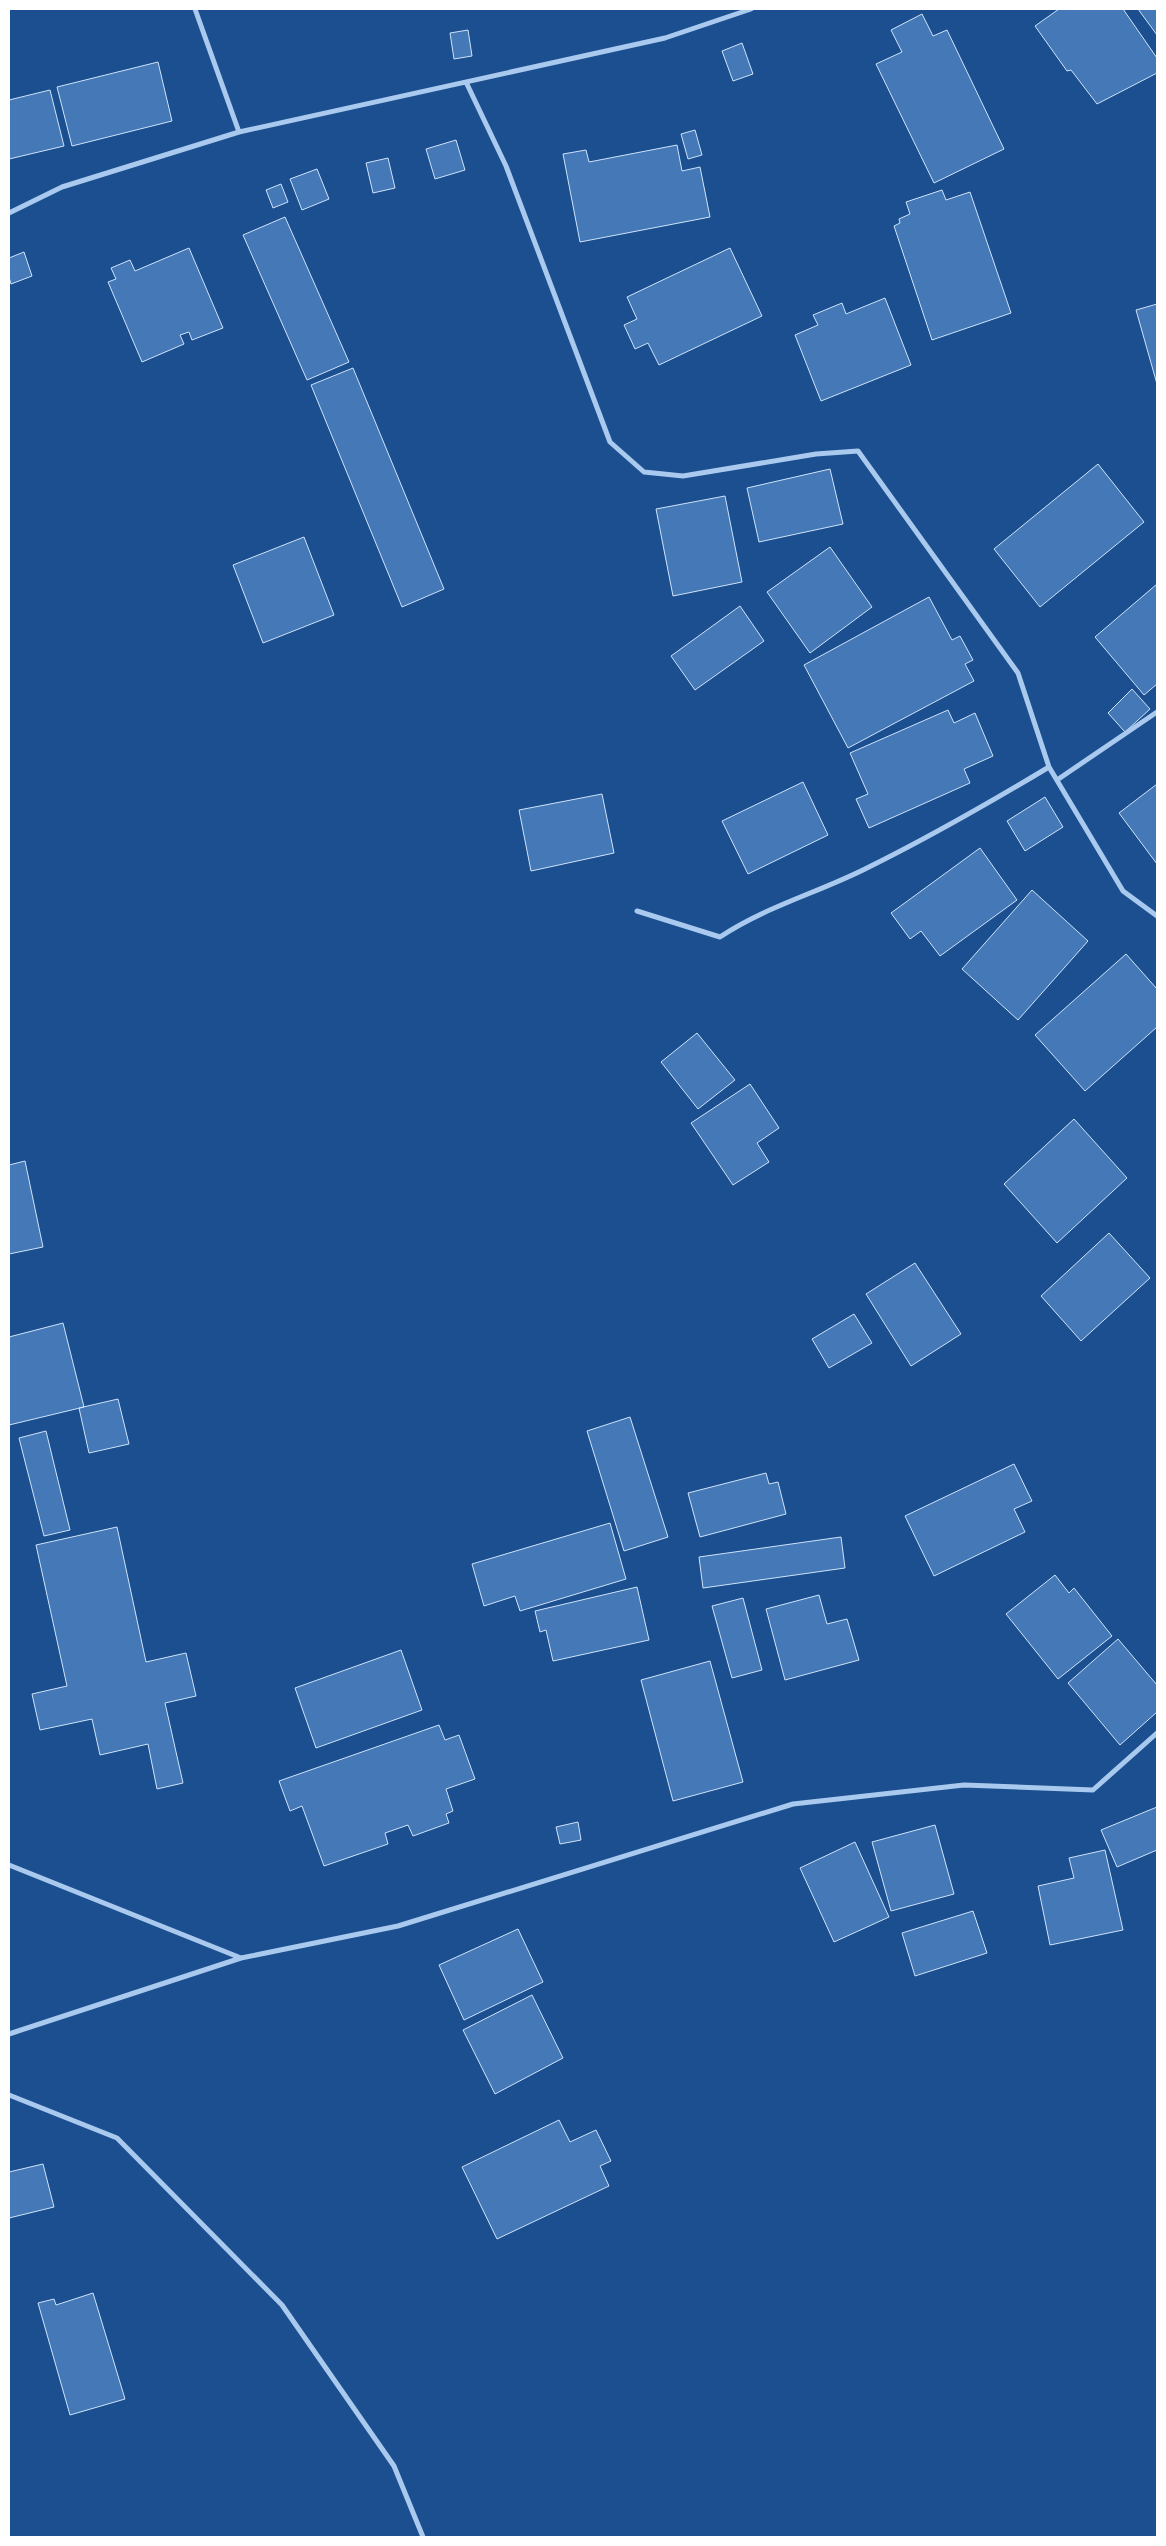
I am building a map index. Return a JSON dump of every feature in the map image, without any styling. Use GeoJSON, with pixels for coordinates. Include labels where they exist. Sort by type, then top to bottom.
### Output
{"type":"FeatureCollection","features":[{"type":"Feature","properties":{"kind":"street"},"geometry":{"type":"LineString","coordinates":[[196,9],[239,132]]}},
{"type":"Feature","properties":{"kind":"street"},"geometry":{"type":"LineString","coordinates":[[9,213],[62,187],[239,132],[665,38],[751,9]]}},
{"type":"Feature","properties":{"kind":"street"},"geometry":{"type":"LineString","coordinates":[[466,82],[506,166],[610,442],[644,472],[683,476],[816,454],[858,451],[1018,673],[1049,767],[1123,891],[1157,916]]}},
{"type":"Feature","properties":{"kind":"street"},"geometry":{"type":"LineString","coordinates":[[1057,780],[1157,712]]}},
{"type":"Feature","properties":{"kind":"street"},"geometry":{"type":"LineString","coordinates":[[637,911],[720,938],[747,919],[864,870],[957,822],[1049,767]]}},
{"type":"Feature","properties":{"kind":"street"},"geometry":{"type":"LineString","coordinates":[[9,2034],[241,1958],[398,1926],[793,1804],[964,1785],[1093,1790],[1157,1733]]}},
{"type":"Feature","properties":{"kind":"street"},"geometry":{"type":"LineString","coordinates":[[9,1864],[241,1958]]}},
{"type":"Feature","properties":{"kind":"street"},"geometry":{"type":"LineString","coordinates":[[9,2095],[117,2138],[282,2305],[394,2466],[423,2537]]}},
{"type":"Feature","properties":{"kind":"building"},"geometry":{"type":"Polygon","coordinates":[[[1059,9],[1123,9],[1157,58],[1157,73],[1097,104],[1071,70],[1067,71],[1035,26],[1059,9]]]}},
{"type":"Feature","properties":{"kind":"building"},"geometry":{"type":"Polygon","coordinates":[[[1138,9],[1157,9],[1157,35],[1138,9]]]}},
{"type":"Feature","properties":{"kind":"building"},"geometry":{"type":"Polygon","coordinates":[[[922,14],[933,36],[947,30],[1004,149],[934,183],[876,64],[902,52],[891,30],[922,14]]]}},
{"type":"Feature","properties":{"kind":"building"},"geometry":{"type":"Polygon","coordinates":[[[468,30],[472,56],[454,59],[450,33],[468,30]]]}},
{"type":"Feature","properties":{"kind":"building"},"geometry":{"type":"Polygon","coordinates":[[[742,43],[753,74],[733,81],[722,51],[742,43]]]}},
{"type":"Feature","properties":{"kind":"building"},"geometry":{"type":"Polygon","coordinates":[[[158,62],[172,121],[72,146],[57,87],[158,62]]]}},
{"type":"Feature","properties":{"kind":"building"},"geometry":{"type":"Polygon","coordinates":[[[50,90],[64,146],[9,159],[9,100],[50,90]]]}},
{"type":"Feature","properties":{"kind":"building"},"geometry":{"type":"Polygon","coordinates":[[[695,130],[702,155],[688,159],[681,134],[695,130]]]}},
{"type":"Feature","properties":{"kind":"building"},"geometry":{"type":"Polygon","coordinates":[[[456,140],[465,170],[435,179],[426,149],[456,140]]]}},
{"type":"Feature","properties":{"kind":"building"},"geometry":{"type":"Polygon","coordinates":[[[677,145],[682,171],[700,167],[710,217],[580,242],[563,154],[586,150],[589,162],[677,145]]]}},
{"type":"Feature","properties":{"kind":"building"},"geometry":{"type":"Polygon","coordinates":[[[388,158],[395,188],[373,193],[366,163],[388,158]]]}},
{"type":"Feature","properties":{"kind":"building"},"geometry":{"type":"Polygon","coordinates":[[[317,169],[329,199],[302,210],[290,179],[317,169]]]}},
{"type":"Feature","properties":{"kind":"building"},"geometry":{"type":"Polygon","coordinates":[[[281,184],[288,202],[273,208],[266,190],[281,184]]]}},
{"type":"Feature","properties":{"kind":"building"},"geometry":{"type":"Polygon","coordinates":[[[942,190],[946,200],[970,192],[1011,313],[932,340],[894,226],[900,223],[899,219],[910,214],[906,202],[942,190]]]}},
{"type":"Feature","properties":{"kind":"building"},"geometry":{"type":"Polygon","coordinates":[[[285,217],[349,362],[307,380],[243,235],[285,217]]]}},
{"type":"Feature","properties":{"kind":"building"},"geometry":{"type":"Polygon","coordinates":[[[189,248],[223,328],[192,340],[189,332],[180,335],[184,344],[142,362],[108,282],[116,279],[111,268],[130,260],[135,271],[189,248]]]}},
{"type":"Feature","properties":{"kind":"building"},"geometry":{"type":"Polygon","coordinates":[[[730,248],[762,316],[659,365],[648,343],[635,349],[624,325],[637,319],[627,297],[730,248]]]}},
{"type":"Feature","properties":{"kind":"building"},"geometry":{"type":"Polygon","coordinates":[[[24,252],[32,276],[11,284],[9,258],[24,252]]]}},
{"type":"Feature","properties":{"kind":"building"},"geometry":{"type":"Polygon","coordinates":[[[885,298],[911,365],[821,401],[795,335],[818,325],[813,315],[842,303],[846,314],[885,298]]]}},
{"type":"Feature","properties":{"kind":"building"},"geometry":{"type":"Polygon","coordinates":[[[1157,304],[1157,384],[1136,310],[1157,304]]]}},
{"type":"Feature","properties":{"kind":"building"},"geometry":{"type":"Polygon","coordinates":[[[353,368],[444,589],[402,607],[311,385],[353,368]]]}},
{"type":"Feature","properties":{"kind":"building"},"geometry":{"type":"Polygon","coordinates":[[[1098,464],[1144,522],[1040,607],[994,549],[1098,464]]]}},
{"type":"Feature","properties":{"kind":"building"},"geometry":{"type":"Polygon","coordinates":[[[830,469],[843,524],[759,542],[747,488],[830,469]]]}},
{"type":"Feature","properties":{"kind":"building"},"geometry":{"type":"Polygon","coordinates":[[[725,496],[742,582],[673,596],[656,509],[725,496]]]}},
{"type":"Feature","properties":{"kind":"building"},"geometry":{"type":"Polygon","coordinates":[[[304,537],[334,615],[263,643],[233,565],[304,537]]]}},
{"type":"Feature","properties":{"kind":"building"},"geometry":{"type":"Polygon","coordinates":[[[830,547],[872,607],[810,653],[767,592],[830,547]]]}},
{"type":"Feature","properties":{"kind":"building"},"geometry":{"type":"Polygon","coordinates":[[[1157,584],[1157,684],[1144,695],[1095,637],[1157,584]]]}},
{"type":"Feature","properties":{"kind":"building"},"geometry":{"type":"Polygon","coordinates":[[[929,597],[952,640],[960,636],[973,660],[965,664],[974,681],[848,748],[804,665],[929,597]]]}},
{"type":"Feature","properties":{"kind":"building"},"geometry":{"type":"Polygon","coordinates":[[[740,606],[764,641],[695,690],[671,656],[740,606]]]}},
{"type":"Feature","properties":{"kind":"building"},"geometry":{"type":"Polygon","coordinates":[[[1132,689],[1150,709],[1125,732],[1108,713],[1132,689]]]}},
{"type":"Feature","properties":{"kind":"building"},"geometry":{"type":"Polygon","coordinates":[[[948,710],[954,723],[975,713],[993,756],[964,769],[970,783],[869,828],[856,799],[868,794],[850,753],[948,710]]]}},
{"type":"Feature","properties":{"kind":"building"},"geometry":{"type":"Polygon","coordinates":[[[803,782],[828,835],[748,874],[722,821],[803,782]]]}},
{"type":"Feature","properties":{"kind":"building"},"geometry":{"type":"Polygon","coordinates":[[[1157,784],[1157,864],[1119,813],[1157,784]]]}},
{"type":"Feature","properties":{"kind":"building"},"geometry":{"type":"Polygon","coordinates":[[[602,794],[614,853],[531,871],[519,810],[602,794]]]}},
{"type":"Feature","properties":{"kind":"building"},"geometry":{"type":"Polygon","coordinates":[[[1045,797],[1063,827],[1025,851],[1007,821],[1045,797]]]}},
{"type":"Feature","properties":{"kind":"building"},"geometry":{"type":"Polygon","coordinates":[[[980,848],[1017,900],[940,956],[921,931],[910,939],[891,913],[980,848]]]}},
{"type":"Feature","properties":{"kind":"building"},"geometry":{"type":"Polygon","coordinates":[[[1032,890],[1088,941],[1018,1020],[962,969],[1032,890]]]}},
{"type":"Feature","properties":{"kind":"building"},"geometry":{"type":"Polygon","coordinates":[[[1126,954],[1157,989],[1157,1027],[1085,1091],[1035,1035],[1126,954]]]}},
{"type":"Feature","properties":{"kind":"building"},"geometry":{"type":"Polygon","coordinates":[[[697,1033],[735,1080],[698,1109],[661,1062],[697,1033]]]}},
{"type":"Feature","properties":{"kind":"building"},"geometry":{"type":"Polygon","coordinates":[[[750,1084],[779,1128],[757,1143],[769,1162],[733,1185],[691,1123],[750,1084]]]}},
{"type":"Feature","properties":{"kind":"building"},"geometry":{"type":"Polygon","coordinates":[[[1074,1119],[1127,1178],[1057,1243],[1004,1184],[1074,1119]]]}},
{"type":"Feature","properties":{"kind":"building"},"geometry":{"type":"Polygon","coordinates":[[[25,1161],[43,1247],[9,1254],[9,1165],[25,1161]]]}},
{"type":"Feature","properties":{"kind":"building"},"geometry":{"type":"Polygon","coordinates":[[[1109,1233],[1150,1278],[1081,1341],[1041,1296],[1109,1233]]]}},
{"type":"Feature","properties":{"kind":"building"},"geometry":{"type":"Polygon","coordinates":[[[915,1263],[961,1334],[911,1366],[866,1294],[915,1263]]]}},
{"type":"Feature","properties":{"kind":"building"},"geometry":{"type":"Polygon","coordinates":[[[854,1314],[872,1343],[829,1368],[812,1339],[854,1314]]]}},
{"type":"Feature","properties":{"kind":"building"},"geometry":{"type":"Polygon","coordinates":[[[63,1323],[84,1407],[9,1425],[9,1337],[63,1323]]]}},
{"type":"Feature","properties":{"kind":"building"},"geometry":{"type":"Polygon","coordinates":[[[118,1399],[129,1444],[89,1453],[79,1408],[118,1399]]]}},
{"type":"Feature","properties":{"kind":"building"},"geometry":{"type":"Polygon","coordinates":[[[630,1417],[668,1537],[624,1551],[587,1431],[630,1417]]]}},
{"type":"Feature","properties":{"kind":"building"},"geometry":{"type":"Polygon","coordinates":[[[46,1431],[70,1530],[44,1536],[19,1438],[46,1431]]]}},
{"type":"Feature","properties":{"kind":"building"},"geometry":{"type":"Polygon","coordinates":[[[1014,1464],[1032,1501],[1014,1509],[1025,1532],[934,1576],[905,1516],[1014,1464]]]}},
{"type":"Feature","properties":{"kind":"building"},"geometry":{"type":"Polygon","coordinates":[[[766,1473],[769,1484],[778,1482],[786,1514],[700,1537],[688,1493],[766,1473]]]}},
{"type":"Feature","properties":{"kind":"building"},"geometry":{"type":"Polygon","coordinates":[[[610,1523],[626,1579],[520,1611],[515,1596],[484,1606],[472,1564],[610,1523]]]}},
{"type":"Feature","properties":{"kind":"building"},"geometry":{"type":"Polygon","coordinates":[[[117,1527],[146,1662],[186,1653],[196,1696],[165,1703],[183,1783],[157,1789],[148,1744],[100,1755],[92,1719],[40,1730],[32,1694],[67,1686],[36,1545],[117,1527]]]}},
{"type":"Feature","properties":{"kind":"building"},"geometry":{"type":"Polygon","coordinates":[[[841,1537],[845,1568],[703,1588],[699,1557],[841,1537]]]}},
{"type":"Feature","properties":{"kind":"building"},"geometry":{"type":"Polygon","coordinates":[[[1055,1575],[1069,1593],[1074,1588],[1112,1636],[1058,1679],[1006,1614],[1055,1575]]]}},
{"type":"Feature","properties":{"kind":"building"},"geometry":{"type":"Polygon","coordinates":[[[637,1587],[649,1640],[553,1661],[546,1630],[540,1632],[535,1611],[637,1587]]]}},
{"type":"Feature","properties":{"kind":"building"},"geometry":{"type":"Polygon","coordinates":[[[819,1595],[827,1624],[847,1619],[859,1660],[785,1680],[766,1609],[819,1595]]]}},
{"type":"Feature","properties":{"kind":"building"},"geometry":{"type":"Polygon","coordinates":[[[743,1598],[762,1670],[732,1678],[712,1606],[743,1598]]]}},
{"type":"Feature","properties":{"kind":"building"},"geometry":{"type":"Polygon","coordinates":[[[1118,1639],[1157,1685],[1157,1712],[1120,1745],[1068,1683],[1118,1639]]]}},
{"type":"Feature","properties":{"kind":"building"},"geometry":{"type":"Polygon","coordinates":[[[401,1650],[422,1710],[316,1748],[295,1688],[401,1650]]]}},
{"type":"Feature","properties":{"kind":"building"},"geometry":{"type":"Polygon","coordinates":[[[710,1661],[743,1782],[673,1801],[641,1680],[710,1661]]]}},
{"type":"Feature","properties":{"kind":"building"},"geometry":{"type":"Polygon","coordinates":[[[439,1725],[445,1740],[459,1735],[475,1779],[446,1789],[453,1811],[446,1814],[449,1823],[413,1836],[408,1825],[385,1833],[388,1844],[324,1866],[302,1806],[290,1811],[279,1781],[439,1725]]]}},
{"type":"Feature","properties":{"kind":"building"},"geometry":{"type":"Polygon","coordinates":[[[1157,1807],[1157,1850],[1117,1867],[1101,1830],[1157,1807]]]}},
{"type":"Feature","properties":{"kind":"building"},"geometry":{"type":"Polygon","coordinates":[[[578,1822],[581,1840],[560,1844],[556,1827],[578,1822]]]}},
{"type":"Feature","properties":{"kind":"building"},"geometry":{"type":"Polygon","coordinates":[[[935,1825],[954,1894],[891,1911],[872,1842],[935,1825]]]}},
{"type":"Feature","properties":{"kind":"building"},"geometry":{"type":"Polygon","coordinates":[[[855,1842],[889,1917],[834,1942],[800,1868],[855,1842]]]}},
{"type":"Feature","properties":{"kind":"building"},"geometry":{"type":"Polygon","coordinates":[[[1105,1850],[1123,1930],[1050,1945],[1038,1886],[1074,1878],[1069,1858],[1105,1850]]]}},
{"type":"Feature","properties":{"kind":"building"},"geometry":{"type":"Polygon","coordinates":[[[973,1911],[987,1953],[915,1976],[902,1933],[973,1911]]]}},
{"type":"Feature","properties":{"kind":"building"},"geometry":{"type":"Polygon","coordinates":[[[518,1929],[543,1982],[464,2020],[439,1965],[518,1929]]]}},
{"type":"Feature","properties":{"kind":"building"},"geometry":{"type":"Polygon","coordinates":[[[532,1995],[563,2058],[495,2094],[463,2030],[532,1995]]]}},
{"type":"Feature","properties":{"kind":"building"},"geometry":{"type":"Polygon","coordinates":[[[559,2120],[570,2142],[596,2130],[611,2161],[600,2166],[609,2186],[497,2239],[462,2167],[559,2120]]]}},
{"type":"Feature","properties":{"kind":"building"},"geometry":{"type":"Polygon","coordinates":[[[43,2164],[54,2207],[9,2218],[9,2172],[43,2164]]]}},
{"type":"Feature","properties":{"kind":"building"},"geometry":{"type":"Polygon","coordinates":[[[93,2293],[125,2399],[70,2415],[38,2303],[54,2299],[56,2305],[93,2293]]]}}]}
